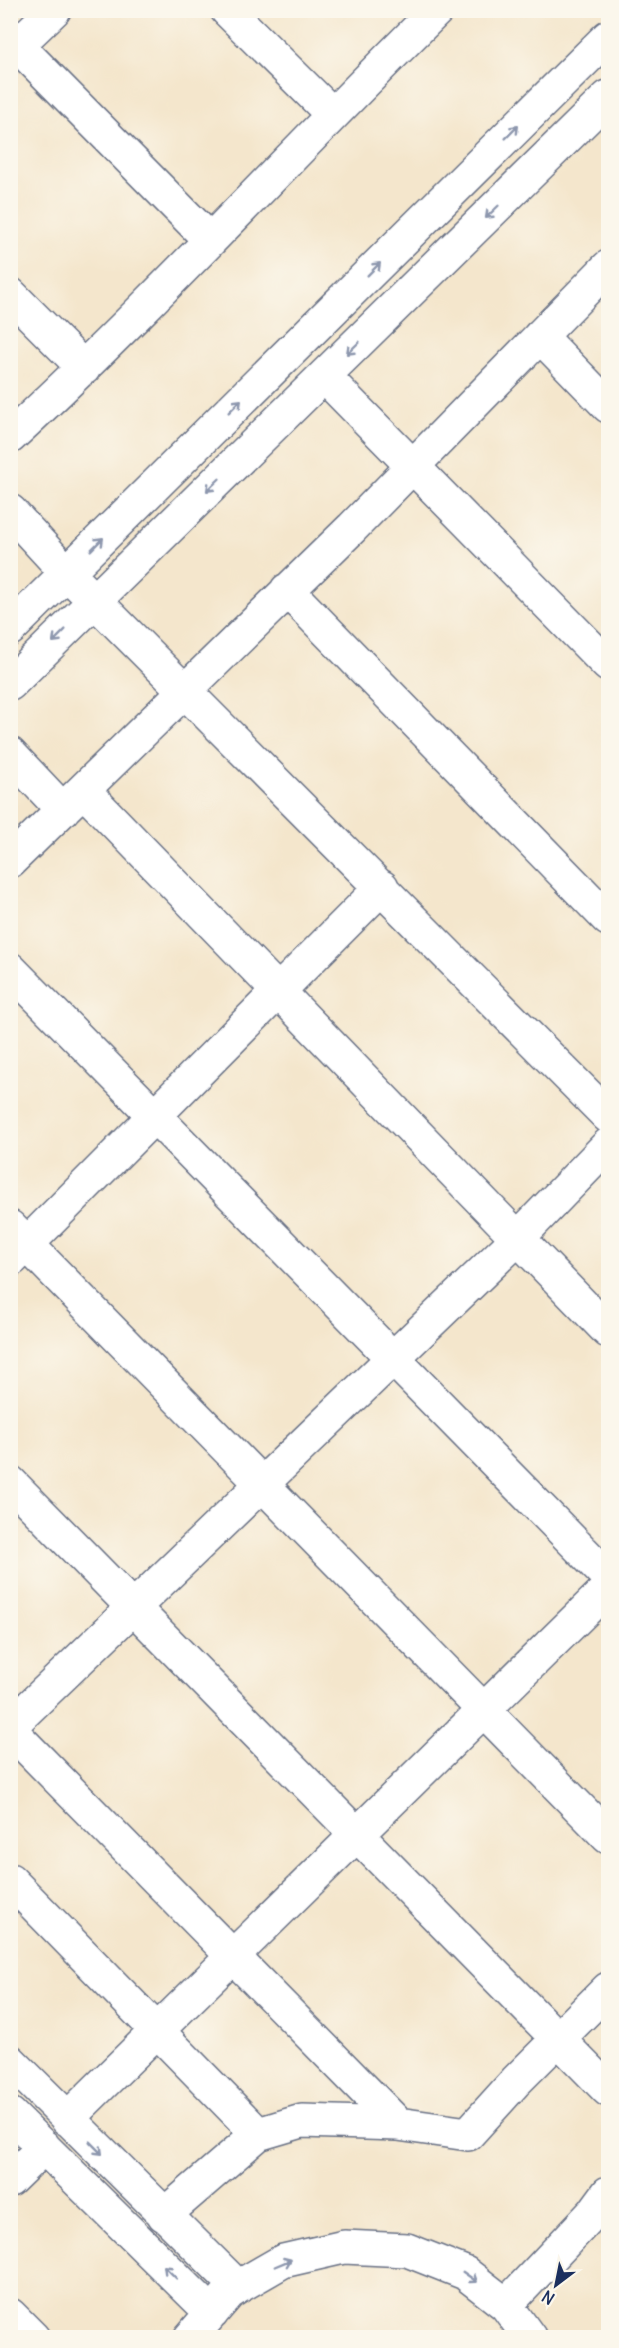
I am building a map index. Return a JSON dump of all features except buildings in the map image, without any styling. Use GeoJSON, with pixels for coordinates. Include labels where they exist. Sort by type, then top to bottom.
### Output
{"type":"FeatureCollection","features":[{"type":"Feature","properties":{"kind":"street"},"geometry":{"type":"LineString","coordinates":[[54,10],[13,45],[210,240]]}},
{"type":"Feature","properties":{"kind":"street"},"geometry":{"type":"LineString","coordinates":[[227,10],[332,114]]}},
{"type":"Feature","properties":{"kind":"street"},"geometry":{"type":"LineString","coordinates":[[10,437],[84,368],[437,10]]}},
{"type":"Feature","properties":{"kind":"street"},"geometry":{"type":"LineString","coordinates":[[10,629],[609,37]]}},
{"type":"Feature","properties":{"kind":"street"},"geometry":{"type":"LineString","coordinates":[[10,684],[609,97]]}},
{"type":"Feature","properties":{"kind":"street"},"geometry":{"type":"LineString","coordinates":[[10,861],[287,591],[609,267]]}},
{"type":"Feature","properties":{"kind":"street"},"geometry":{"type":"LineString","coordinates":[[10,294],[84,368]]}},
{"type":"Feature","properties":{"kind":"street"},"geometry":{"type":"LineString","coordinates":[[540,336],[609,406]]}},
{"type":"Feature","properties":{"kind":"street"},"geometry":{"type":"LineString","coordinates":[[324,376],[609,665]]}},
{"type":"Feature","properties":{"kind":"street"},"geometry":{"type":"LineString","coordinates":[[10,511],[67,573],[609,1116]]}},
{"type":"Feature","properties":{"kind":"street"},"geometry":{"type":"LineString","coordinates":[[287,591],[609,919]]}},
{"type":"Feature","properties":{"kind":"street"},"geometry":{"type":"LineString","coordinates":[[10,754],[73,800],[278,992],[609,1331]]}},
{"type":"Feature","properties":{"kind":"street"},"geometry":{"type":"LineString","coordinates":[[382,887],[155,1115],[16,1244],[262,1484],[609,1837]]}},
{"type":"Feature","properties":{"kind":"street"},"geometry":{"type":"LineString","coordinates":[[10,969],[609,1577]]}},
{"type":"Feature","properties":{"kind":"street"},"geometry":{"type":"LineString","coordinates":[[398,2124],[10,1728],[518,1238],[609,1145]]}},
{"type":"Feature","properties":{"kind":"street"},"geometry":{"type":"LineString","coordinates":[[10,1482],[609,2090]]}},
{"type":"Feature","properties":{"kind":"street"},"geometry":{"type":"LineString","coordinates":[[66,2119],[609,1588]]}},
{"type":"Feature","properties":{"kind":"street"},"geometry":{"type":"LineString","coordinates":[[10,1880],[258,2134]]}},
{"type":"Feature","properties":{"kind":"street"},"geometry":{"type":"LineString","coordinates":[[164,2215],[258,2134],[302,2121],[398,2124],[468,2134],[516,2081],[609,1989]]}},
{"type":"Feature","properties":{"kind":"street"},"geometry":{"type":"LineString","coordinates":[[10,2061],[238,2287]]}},
{"type":"Feature","properties":{"kind":"street"},"geometry":{"type":"LineString","coordinates":[[10,2114],[212,2313]]}},
{"type":"Feature","properties":{"kind":"street"},"geometry":{"type":"LineString","coordinates":[[10,2180],[44,2147]]}},
{"type":"Feature","properties":{"kind":"street"},"geometry":{"type":"LineString","coordinates":[[506,2305],[604,2204]]}},
{"type":"Feature","properties":{"kind":"street"},"geometry":{"type":"LineString","coordinates":[[190,2337],[229,2293],[238,2287],[283,2261],[344,2247],[407,2250],[465,2273],[506,2305],[530,2337]]}},
{"type":"Feature","properties":{"kind":"street"},"geometry":{"type":"LineString","coordinates":[[10,2315],[33,2337]]}}]}
